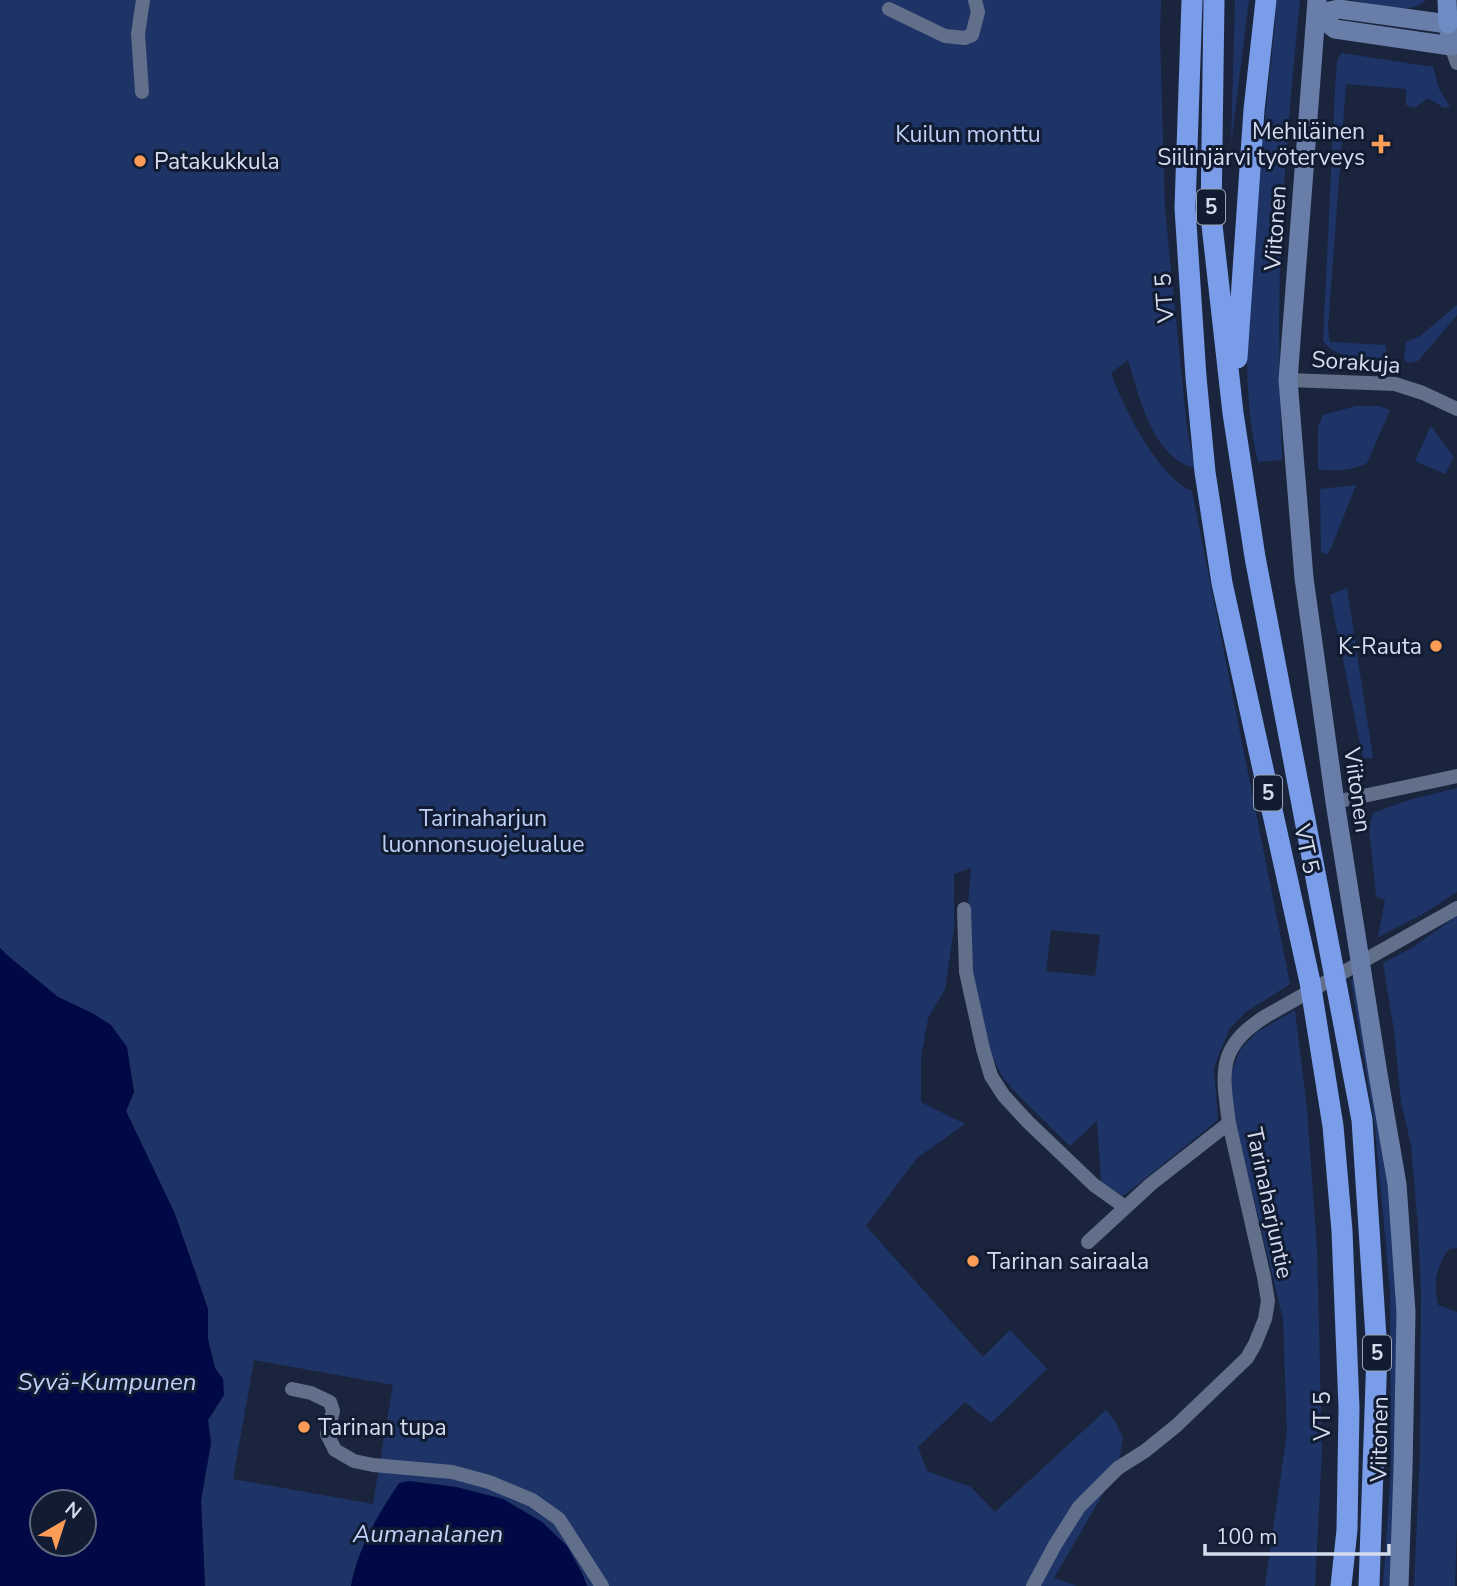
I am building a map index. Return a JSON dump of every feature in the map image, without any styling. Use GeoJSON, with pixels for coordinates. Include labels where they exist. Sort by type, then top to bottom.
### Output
{"type":"FeatureCollection","features":[{"type":"Feature","properties":{"kind":"highway","name":"VT 5"},"geometry":{"type":"LineString","coordinates":[[1192,0],[1185,208],[1205,472],[1222,583],[1310,982],[1332,1126],[1342,1231],[1349,1408],[1347,1530],[1341,1586]]}},
{"type":"Feature","properties":{"kind":"highway","name":"VT 5"},"geometry":{"type":"LineString","coordinates":[[1214,0],[1211,216],[1233,412],[1263,597],[1362,1120],[1377,1353],[1368,1586]]}},
{"type":"Feature","properties":{"kind":"highway"},"geometry":{"type":"LineString","coordinates":[[1233,412],[1254,110],[1266,0]]}},
{"type":"Feature","properties":{"kind":"main road"},"geometry":{"type":"LineString","coordinates":[[1316,7],[1335,29],[1454,54],[1447,0]]}},
{"type":"Feature","properties":{"kind":"main road"},"geometry":{"type":"LineString","coordinates":[[1316,7],[1448,24]]}},
{"type":"Feature","properties":{"kind":"main road","name":"Viitonen"},"geometry":{"type":"LineString","coordinates":[[1316,7],[1288,380],[1304,578],[1335,802],[1397,1184],[1406,1312],[1399,1586]]}},
{"type":"Feature","properties":{"kind":"street"},"geometry":{"type":"LineString","coordinates":[[142,92],[138,34],[143,0]]}},
{"type":"Feature","properties":{"kind":"street"},"geometry":{"type":"LineString","coordinates":[[889,9],[945,36],[965,38],[972,35],[978,12],[975,0]]}},
{"type":"Feature","properties":{"kind":"street","name":"Sorakuja"},"geometry":{"type":"LineString","coordinates":[[1288,380],[1395,384],[1423,393],[1457,409]]}},
{"type":"Feature","properties":{"kind":"street"},"geometry":{"type":"LineString","coordinates":[[1335,802],[1457,776]]}},
{"type":"Feature","properties":{"kind":"street","name":"Tarinaharjuntie"},"geometry":{"type":"LineString","coordinates":[[1033,1586],[1079,1507],[1118,1468],[1176,1426],[1247,1357],[1262,1328],[1268,1301],[1229,1123],[1224,1079],[1233,1044],[1240,1035],[1266,1016],[1457,908]]}},
{"type":"Feature","properties":{"kind":"street"},"geometry":{"type":"LineString","coordinates":[[964,909],[966,972],[991,1076],[1004,1096],[1028,1122],[1094,1185],[1125,1207]]}},
{"type":"Feature","properties":{"kind":"street"},"geometry":{"type":"LineString","coordinates":[[1088,1242],[1125,1207],[1229,1123]]}},
{"type":"Feature","properties":{"kind":"street"},"geometry":{"type":"LineString","coordinates":[[292,1390],[311,1393],[330,1402],[333,1411],[327,1434],[335,1450],[354,1461],[452,1472],[489,1482],[532,1500],[559,1519],[602,1586]]}},
{"type":"Feature","properties":{"kind":"green space"},"geometry":{"type":"Polygon","coordinates":[[[0,0],[1161,0],[1165,210],[1187,428],[1195,468],[1180,462],[1160,442],[1146,416],[1128,360],[1111,373],[1143,439],[1167,471],[1192,491],[1290,984],[1246,1012],[1230,1028],[1214,1069],[1218,1120],[1123,1196],[1101,1182],[1097,1121],[1070,1146],[1004,1079],[981,1037],[966,972],[971,868],[954,874],[954,929],[945,989],[928,1018],[921,1058],[921,1102],[965,1124],[917,1158],[866,1226],[983,1357],[1010,1330],[1047,1369],[991,1423],[965,1402],[918,1447],[927,1471],[971,1487],[995,1512],[1106,1410],[1115,1421],[1123,1437],[1118,1468],[1054,1578],[1077,1586],[587,1586],[582,1573],[542,1522],[503,1499],[456,1487],[409,1481],[354,1571],[351,1586],[205,1586],[201,1500],[211,1443],[208,1420],[224,1395],[223,1379],[215,1368],[208,1339],[208,1309],[175,1214],[126,1111],[134,1092],[130,1072],[111,1025],[58,997],[0,948],[0,0]],[[1051,930],[1046,971],[1095,976],[1100,935],[1051,930]],[[254,1360],[233,1479],[373,1504],[393,1385],[254,1360]]]}},
{"type":"Feature","properties":{"kind":"green space"},"geometry":{"type":"Polygon","coordinates":[[[1235,0],[1249,0],[1231,144],[1235,0]]]}},
{"type":"Feature","properties":{"kind":"green space"},"geometry":{"type":"Polygon","coordinates":[[[1277,0],[1300,0],[1280,267],[1282,460],[1258,462],[1249,399],[1248,313],[1254,219],[1277,0]]]}},
{"type":"Feature","properties":{"kind":"green space"},"geometry":{"type":"Polygon","coordinates":[[[1351,0],[1426,0],[1411,8],[1401,8],[1351,0]]]}},
{"type":"Feature","properties":{"kind":"green space"},"geometry":{"type":"Polygon","coordinates":[[[1342,53],[1433,67],[1439,89],[1450,107],[1444,108],[1428,98],[1414,108],[1406,105],[1406,89],[1346,84],[1328,328],[1330,342],[1386,345],[1387,360],[1344,355],[1323,341],[1335,89],[1337,60],[1342,53]]]}},
{"type":"Feature","properties":{"kind":"green space"},"geometry":{"type":"Polygon","coordinates":[[[1457,305],[1457,315],[1418,361],[1409,363],[1404,360],[1406,342],[1420,336],[1457,305]]]}},
{"type":"Feature","properties":{"kind":"green space"},"geometry":{"type":"Polygon","coordinates":[[[1356,406],[1379,406],[1390,410],[1367,463],[1343,470],[1318,469],[1318,427],[1323,415],[1356,406]]]}},
{"type":"Feature","properties":{"kind":"green space"},"geometry":{"type":"Polygon","coordinates":[[[1431,426],[1454,457],[1445,474],[1415,461],[1431,426]]]}},
{"type":"Feature","properties":{"kind":"green space"},"geometry":{"type":"Polygon","coordinates":[[[1356,485],[1327,555],[1321,552],[1320,489],[1356,485]]]}},
{"type":"Feature","properties":{"kind":"green space"},"geometry":{"type":"Polygon","coordinates":[[[1347,588],[1373,758],[1363,758],[1330,595],[1347,588]]]}},
{"type":"Feature","properties":{"kind":"green space"},"geometry":{"type":"Polygon","coordinates":[[[1457,788],[1457,892],[1425,913],[1378,937],[1385,900],[1376,896],[1369,828],[1373,813],[1409,800],[1457,788]]]}},
{"type":"Feature","properties":{"kind":"green space"},"geometry":{"type":"Polygon","coordinates":[[[1457,916],[1457,1248],[1449,1249],[1441,1262],[1436,1290],[1438,1305],[1457,1312],[1455,1586],[1414,1586],[1420,1453],[1421,1290],[1418,1227],[1411,1145],[1401,1102],[1394,1031],[1383,963],[1413,947],[1457,916]]]}},
{"type":"Feature","properties":{"kind":"green space"},"geometry":{"type":"Polygon","coordinates":[[[1356,978],[1384,1147],[1399,1319],[1391,1586],[1383,1586],[1391,1468],[1390,1291],[1375,1127],[1351,980],[1356,978]]]}},
{"type":"Feature","properties":{"kind":"green space"},"geometry":{"type":"Polygon","coordinates":[[[1295,1010],[1307,1110],[1317,1248],[1322,1450],[1315,1586],[1265,1586],[1287,1433],[1283,1319],[1239,1137],[1231,1096],[1232,1071],[1240,1050],[1257,1032],[1295,1010]]]}},
{"type":"Feature","properties":{"kind":"water","name":"Syvä-Kumpunen"},"geometry":{"type":"Polygon","coordinates":[[[0,948],[58,997],[111,1025],[127,1047],[134,1092],[126,1111],[175,1214],[208,1309],[208,1339],[215,1368],[223,1379],[224,1395],[208,1420],[211,1443],[201,1500],[205,1586],[0,1586],[0,948]]]}},
{"type":"Feature","properties":{"kind":"water","name":"Aumanalanen"},"geometry":{"type":"Polygon","coordinates":[[[409,1481],[456,1487],[503,1499],[542,1522],[567,1546],[587,1586],[351,1586],[358,1558],[376,1519],[399,1483],[409,1481]]]}},
{"type":"Feature","properties":{"kind":"place","name":"Mehiläinen Siilinjärvi työterveys"},"geometry":{"type":"Point","coordinates":[1381,144]}},
{"type":"Feature","properties":{"kind":"place","name":"Patakukkula"},"geometry":{"type":"Point","coordinates":[140,161]}},
{"type":"Feature","properties":{"kind":"place","name":"K-Rauta"},"geometry":{"type":"Point","coordinates":[1436,646]}},
{"type":"Feature","properties":{"kind":"place","name":"Tarinan sairaala"},"geometry":{"type":"Point","coordinates":[973,1261]}},
{"type":"Feature","properties":{"kind":"place","name":"Tarinan tupa"},"geometry":{"type":"Point","coordinates":[304,1427]}},
{"type":"Feature","properties":{"kind":"park label","name":"Kuilun monttu"},"geometry":{"type":"Point","coordinates":[968,134]}},
{"type":"Feature","properties":{"kind":"park label","name":"Tarinaharjun luonnonsuojelualue"},"geometry":{"type":"Point","coordinates":[483,831]}}]}
